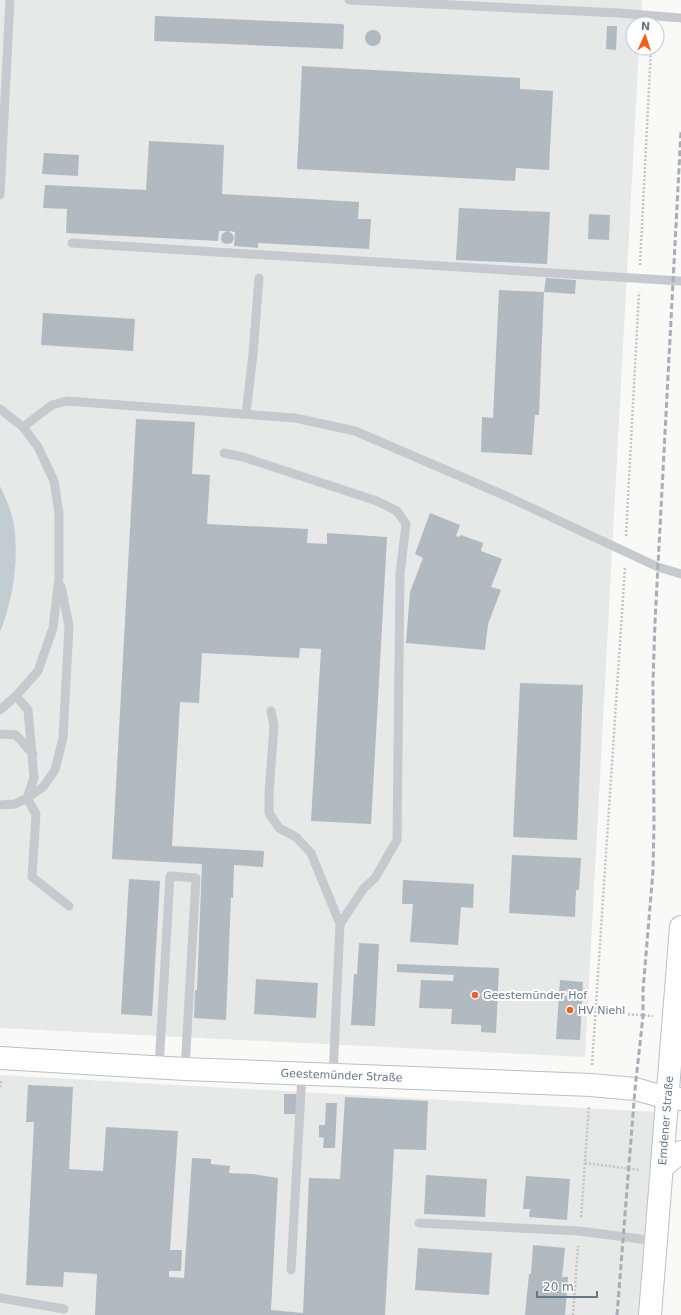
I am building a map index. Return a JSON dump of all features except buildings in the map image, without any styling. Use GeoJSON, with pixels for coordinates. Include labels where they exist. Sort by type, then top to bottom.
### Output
{"type":"FeatureCollection","features":[{"type":"Feature","properties":{"kind":"street","name":"Emdener Straße"},"geometry":{"type":"LineString","coordinates":[[650,1315],[662,1170],[674,1099],[681,927]]}},
{"type":"Feature","properties":{"kind":"street","name":"Geestemünder Straße"},"geometry":{"type":"LineString","coordinates":[[1,1069],[159,1067],[591,1085],[635,1089],[674,1099]]}},
{"type":"Feature","properties":{"kind":"street"},"geometry":{"type":"LineString","coordinates":[[662,1170],[681,1152]]}},
{"type":"Feature","properties":{"kind":"lane"},"geometry":{"type":"LineString","coordinates":[[0,195],[10,0]]}},
{"type":"Feature","properties":{"kind":"lane"},"geometry":{"type":"LineString","coordinates":[[349,0],[619,13],[681,18]]}},
{"type":"Feature","properties":{"kind":"lane"},"geometry":{"type":"LineString","coordinates":[[72,243],[681,281]]}},
{"type":"Feature","properties":{"kind":"lane"},"geometry":{"type":"LineString","coordinates":[[246,414],[253,354],[258,278]]}},
{"type":"Feature","properties":{"kind":"lane"},"geometry":{"type":"LineString","coordinates":[[23,427],[52,405],[67,401],[295,418],[355,431],[506,496],[658,567],[681,574]]}},
{"type":"Feature","properties":{"kind":"lane"},"geometry":{"type":"LineString","coordinates":[[0,409],[23,427],[38,447],[54,481],[59,513],[59,577],[53,628],[38,671],[16,696],[0,710]]}},
{"type":"Feature","properties":{"kind":"lane"},"geometry":{"type":"LineString","coordinates":[[224,453],[243,457],[377,501],[397,511],[406,524],[400,574],[397,840],[375,878],[364,888],[340,924]]}},
{"type":"Feature","properties":{"kind":"lane"},"geometry":{"type":"LineString","coordinates":[[0,805],[15,804],[27,798],[42,787],[55,770],[63,738],[69,626],[59,577]]}},
{"type":"Feature","properties":{"kind":"lane"},"geometry":{"type":"LineString","coordinates":[[16,696],[28,710],[33,754],[34,778],[27,798],[36,814],[32,877],[69,906]]}},
{"type":"Feature","properties":{"kind":"lane"},"geometry":{"type":"LineString","coordinates":[[271,711],[274,726],[269,813],[279,828],[296,837],[311,854],[340,924],[333,1075]]}},
{"type":"Feature","properties":{"kind":"lane"},"geometry":{"type":"LineString","coordinates":[[0,734],[16,735],[33,754]]}},
{"type":"Feature","properties":{"kind":"lane"},"geometry":{"type":"LineString","coordinates":[[159,1067],[170,876],[196,878],[185,1069]]}},
{"type":"Feature","properties":{"kind":"lane"},"geometry":{"type":"LineString","coordinates":[[291,1270],[302,1074]]}},
{"type":"Feature","properties":{"kind":"lane"},"geometry":{"type":"LineString","coordinates":[[419,1223],[580,1231],[656,1241]]}},
{"type":"Feature","properties":{"kind":"lane"},"geometry":{"type":"LineString","coordinates":[[0,1298],[64,1309]]}},
{"type":"Feature","properties":{"kind":"path"},"geometry":{"type":"LineString","coordinates":[[651,56],[626,552],[585,1163],[662,1170]]}},
{"type":"Feature","properties":{"kind":"path"},"geometry":{"type":"LineString","coordinates":[[596,1012],[677,1012]]}},
{"type":"Feature","properties":{"kind":"path"},"geometry":{"type":"LineString","coordinates":[[0,1087],[1,1069]]}},
{"type":"Feature","properties":{"kind":"shaded area"},"geometry":{"type":"Polygon","coordinates":[[[0,0],[642,0],[641,16],[625,16],[625,56],[639,56],[585,1057],[0,1028],[0,0]]]}},
{"type":"Feature","properties":{"kind":"shaded area"},"geometry":{"type":"Polygon","coordinates":[[[0,486],[13,521],[16,553],[14,580],[5,620],[0,632],[0,486]]]}},
{"type":"Feature","properties":{"kind":"shaded area"},"geometry":{"type":"Polygon","coordinates":[[[0,1075],[655,1112],[641,1315],[0,1315],[0,1075]]]}},
{"type":"Feature","properties":{"kind":"railway"},"geometry":{"type":"LineString","coordinates":[[617,1315],[635,1089],[643,1016],[643,990],[653,871],[653,681],[655,622],[681,131]]}},
{"type":"Feature","properties":{"kind":"place","name":"Geestemünder Hof"},"geometry":{"type":"Point","coordinates":[475,995]}},
{"type":"Feature","properties":{"kind":"place","name":"HV Niehl"},"geometry":{"type":"Point","coordinates":[570,1010]}}]}
